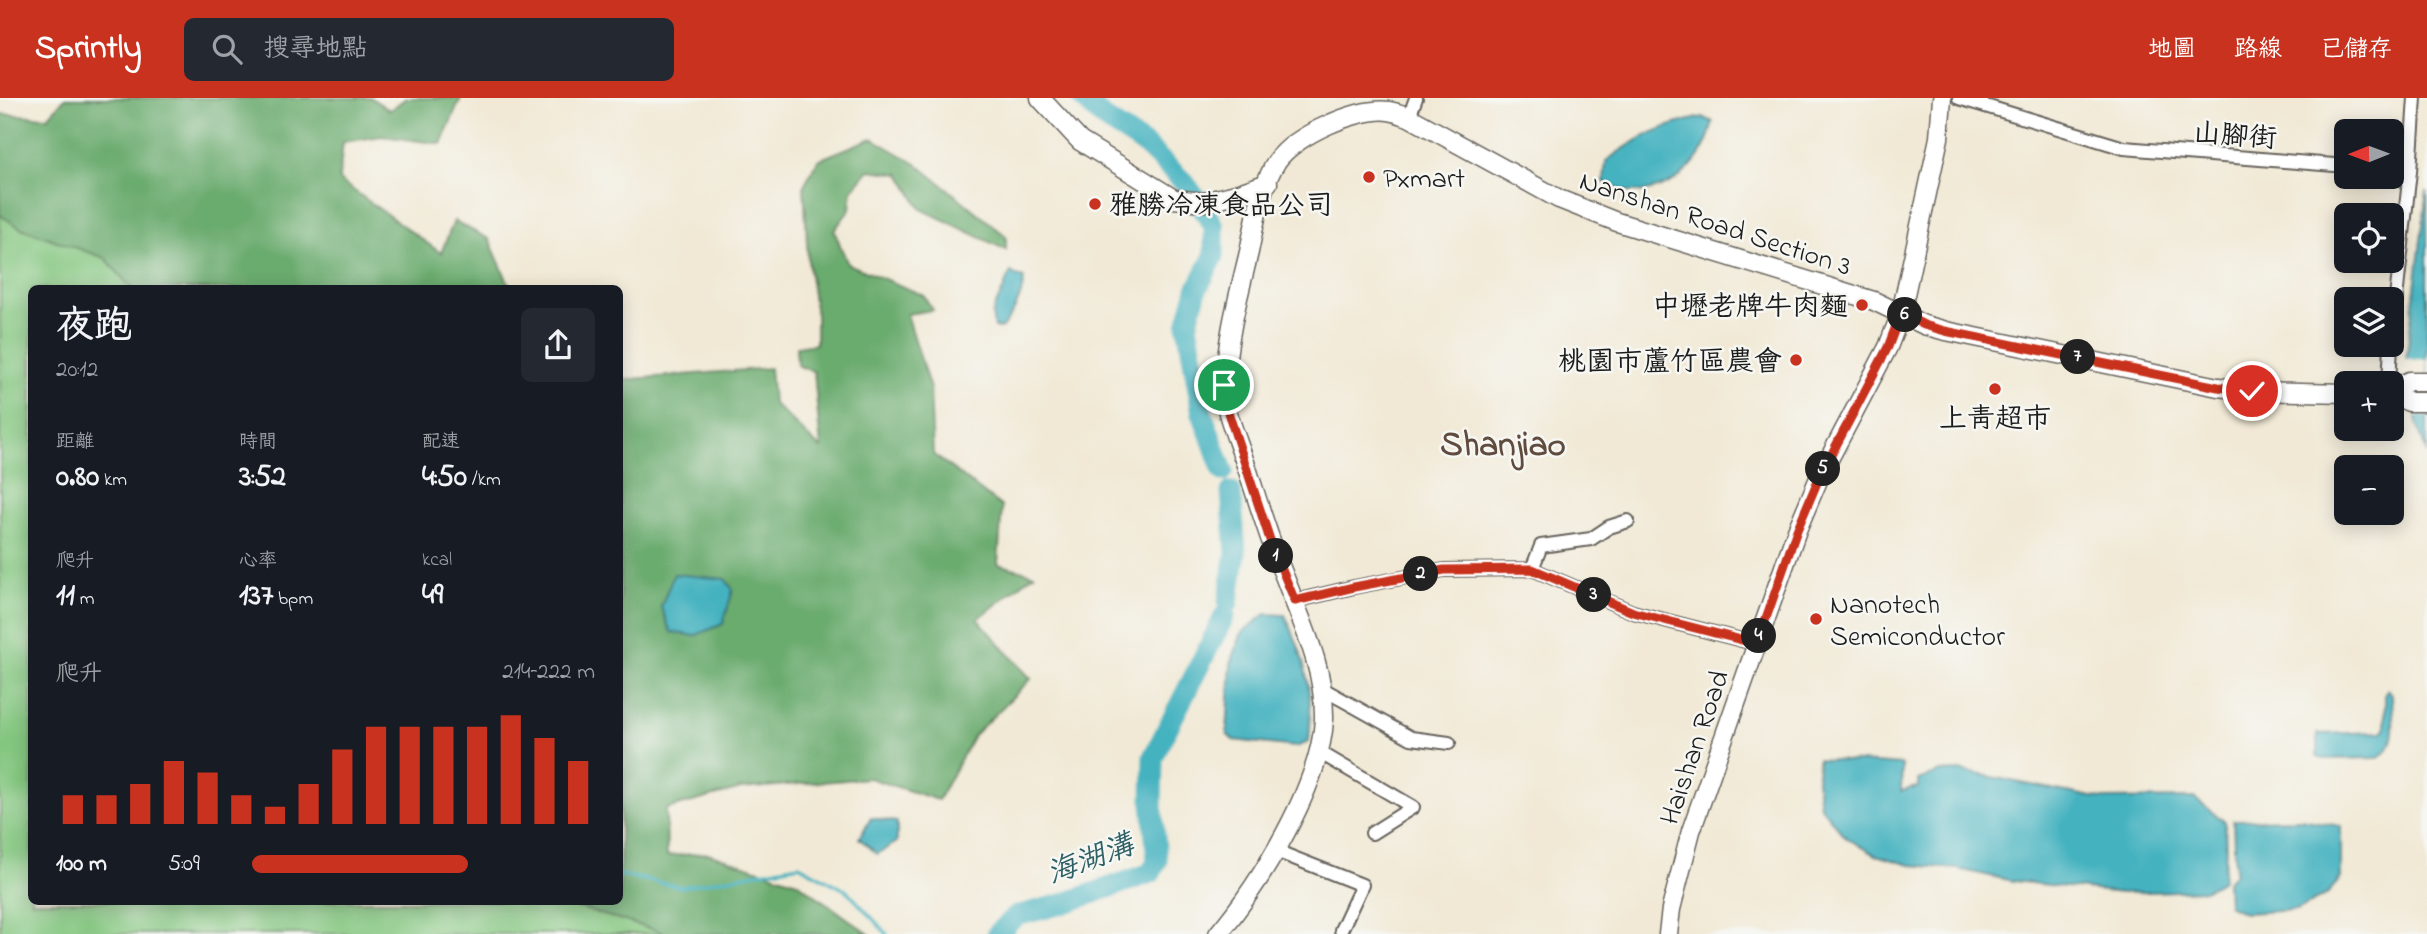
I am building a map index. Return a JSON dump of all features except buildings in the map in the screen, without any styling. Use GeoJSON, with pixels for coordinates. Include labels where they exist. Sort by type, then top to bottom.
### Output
{"type":"FeatureCollection","features":[{"type":"Feature","properties":{"kind":"street"},"geometry":{"type":"LineString","coordinates":[[1040,98],[1073,135],[1174,199],[1198,202],[1236,194],[1268,183]]}},
{"type":"Feature","properties":{"kind":"street"},"geometry":{"type":"LineString","coordinates":[[1409,117],[1416,98]]}},
{"type":"Feature","properties":{"kind":"street","name":"Haishan Road"},"geometry":{"type":"LineString","coordinates":[[1668,934],[1671,909],[1691,831],[1797,530],[1819,478],[1888,347],[1901,313],[1939,138],[1942,98]]}},
{"type":"Feature","properties":{"kind":"street","name":"山腳街"},"geometry":{"type":"LineString","coordinates":[[1959,98],[2124,148],[2334,165]]}},
{"type":"Feature","properties":{"kind":"street"},"geometry":{"type":"LineString","coordinates":[[2397,287],[2415,98]]}},
{"type":"Feature","properties":{"kind":"street","name":"Nanshan Road Section 3"},"geometry":{"type":"LineString","coordinates":[[1218,934],[1254,888],[1276,851],[1319,752],[1323,726],[1323,689],[1310,643],[1272,546],[1228,412],[1224,385],[1234,313],[1257,215],[1277,162],[1291,145],[1338,120],[1366,112],[1389,111],[1409,117],[1559,199],[1617,222],[1874,300],[1924,325],[1945,331],[2218,387],[2264,392],[2334,393]]}},
{"type":"Feature","properties":{"kind":"street"},"geometry":{"type":"LineString","coordinates":[[2404,171],[2410,171]]}},
{"type":"Feature","properties":{"kind":"street"},"geometry":{"type":"LineString","coordinates":[[2404,387],[2409,381],[2427,381]]}},
{"type":"Feature","properties":{"kind":"street"},"geometry":{"type":"LineString","coordinates":[[2404,396],[2427,402]]}},
{"type":"Feature","properties":{"kind":"street"},"geometry":{"type":"LineString","coordinates":[[1532,569],[1541,546],[1591,539],[1609,527],[1628,521]]}},
{"type":"Feature","properties":{"kind":"street"},"geometry":{"type":"LineString","coordinates":[[1295,601],[1444,570],[1532,569],[1633,612],[1757,644]]}},
{"type":"Feature","properties":{"kind":"street"},"geometry":{"type":"LineString","coordinates":[[1323,689],[1411,738],[1449,743]]}},
{"type":"Feature","properties":{"kind":"street"},"geometry":{"type":"LineString","coordinates":[[1319,752],[1413,807],[1372,833]]}},
{"type":"Feature","properties":{"kind":"street"},"geometry":{"type":"LineString","coordinates":[[1276,851],[1362,885],[1341,930]]}},
{"type":"Feature","properties":{"kind":"green space"},"geometry":{"type":"Polygon","coordinates":[[[65,98],[371,98],[390,110],[406,98],[461,98],[441,144],[382,136],[343,142],[339,180],[441,253],[454,221],[489,239],[509,285],[129,285],[105,258],[21,228],[0,215],[0,114],[48,117],[65,98]]]}},
{"type":"Feature","properties":{"kind":"green space"},"geometry":{"type":"Polygon","coordinates":[[[872,138],[918,165],[1006,236],[1006,250],[921,209],[900,174],[869,170],[852,190],[850,209],[834,231],[848,264],[923,295],[933,310],[907,314],[930,389],[933,454],[1002,507],[998,564],[1034,574],[978,619],[1031,679],[974,735],[938,800],[869,778],[741,789],[666,809],[667,856],[708,853],[797,882],[869,934],[668,934],[570,905],[623,905],[623,380],[770,368],[773,403],[821,449],[814,372],[797,365],[796,347],[816,344],[816,315],[808,262],[804,185],[818,160],[872,138]]]}},
{"type":"Feature","properties":{"kind":"green space"},"geometry":{"type":"Polygon","coordinates":[[[0,194],[168,285],[28,285],[28,905],[623,903],[712,934],[0,934],[0,194]]]}},
{"type":"Feature","properties":{"kind":"water"},"geometry":{"type":"Polygon","coordinates":[[[1703,117],[1713,122],[1709,137],[1694,162],[1673,181],[1659,188],[1629,192],[1604,182],[1606,161],[1630,144],[1663,128],[1703,117]]]}},
{"type":"Feature","properties":{"kind":"water"},"geometry":{"type":"Polygon","coordinates":[[[2427,191],[2427,454],[2417,424],[2406,360],[2427,191]]]}},
{"type":"Feature","properties":{"kind":"water"},"geometry":{"type":"Polygon","coordinates":[[[1011,272],[1024,278],[1021,292],[1014,310],[1002,328],[995,328],[994,310],[1011,272]]]}},
{"type":"Feature","properties":{"kind":"water"},"geometry":{"type":"Polygon","coordinates":[[[674,574],[725,579],[733,590],[723,624],[694,636],[671,632],[661,607],[674,574]]]}},
{"type":"Feature","properties":{"kind":"water"},"geometry":{"type":"Polygon","coordinates":[[[1266,614],[1285,615],[1307,677],[1309,742],[1296,747],[1233,740],[1227,734],[1231,663],[1242,632],[1266,614]]]}},
{"type":"Feature","properties":{"kind":"water"},"geometry":{"type":"Polygon","coordinates":[[[2388,689],[2392,694],[2393,730],[2385,753],[2378,758],[2317,757],[2317,734],[2381,732],[2385,729],[2385,694],[2388,689]]]}},
{"type":"Feature","properties":{"kind":"water"},"geometry":{"type":"Polygon","coordinates":[[[1818,759],[1902,765],[1901,791],[1918,787],[1918,780],[1940,772],[1962,771],[2102,799],[2194,798],[2225,822],[2223,880],[2205,890],[2121,893],[2013,881],[1958,869],[1910,865],[1876,855],[1845,837],[1820,806],[1818,759]]]}},
{"type":"Feature","properties":{"kind":"water"},"geometry":{"type":"Polygon","coordinates":[[[871,818],[897,822],[897,842],[877,854],[859,838],[871,818]]]}},
{"type":"Feature","properties":{"kind":"water"},"geometry":{"type":"Polygon","coordinates":[[[2301,819],[2341,826],[2341,878],[2326,895],[2296,910],[2244,913],[2228,905],[2227,882],[2235,873],[2233,820],[2301,819]]]}},
{"type":"Feature","properties":{"kind":"pier"},"geometry":{"type":"Polygon","coordinates":[[[2427,359],[2427,416],[2412,416],[2405,377],[2405,360],[2427,359]]]}},
{"type":"Feature","properties":{"kind":"waterway","name":"海湖溝"},"geometry":{"type":"LineString","coordinates":[[1082,98],[1105,119],[1145,145],[1186,184],[1214,226],[1214,256],[1197,289],[1187,325],[1202,413],[1223,471]]}},
{"type":"Feature","properties":{"kind":"waterway","name":"海湖溝"},"geometry":{"type":"LineString","coordinates":[[1228,603],[1236,552],[1231,492]]}},
{"type":"Feature","properties":{"kind":"waterway","name":"海湖溝"},"geometry":{"type":"LineString","coordinates":[[997,934],[1016,916],[1062,904],[1151,873],[1157,861],[1152,802],[1153,757],[1225,615]]}},
{"type":"Feature","properties":{"kind":"waterway"},"geometry":{"type":"LineString","coordinates":[[623,876],[682,887],[799,865],[847,891],[887,934]]}},
{"type":"Feature","properties":{"kind":"place","name":"Pxmart"},"geometry":{"type":"Point","coordinates":[1369,177]}},
{"type":"Feature","properties":{"kind":"place","name":"雅勝冷凍食品公司"},"geometry":{"type":"Point","coordinates":[1095,204]}},
{"type":"Feature","properties":{"kind":"place","name":"中壢老牌牛肉麵"},"geometry":{"type":"Point","coordinates":[1862,305]}},
{"type":"Feature","properties":{"kind":"place","name":"桃園市蘆竹區農會"},"geometry":{"type":"Point","coordinates":[1796,360]}},
{"type":"Feature","properties":{"kind":"place","name":"上青超市"},"geometry":{"type":"Point","coordinates":[1995,389]}},
{"type":"Feature","properties":{"kind":"place","name":"Nanotech Semiconductor"},"geometry":{"type":"Point","coordinates":[1816,619]}},
{"type":"Feature","properties":{"kind":"district","name":"Shanjiao"},"geometry":{"type":"Point","coordinates":[1503,443]}},
{"type":"Feature","properties":{"kind":"route"},"geometry":{"type":"LineString","coordinates":[[1224,385],[1228,412],[1272,546],[1295,601],[1444,570],[1532,569],[1633,612],[1757,644],[1797,530],[1819,478],[1888,347],[1901,313],[1924,325],[1945,331],[2218,387],[2252,391]]}}]}
